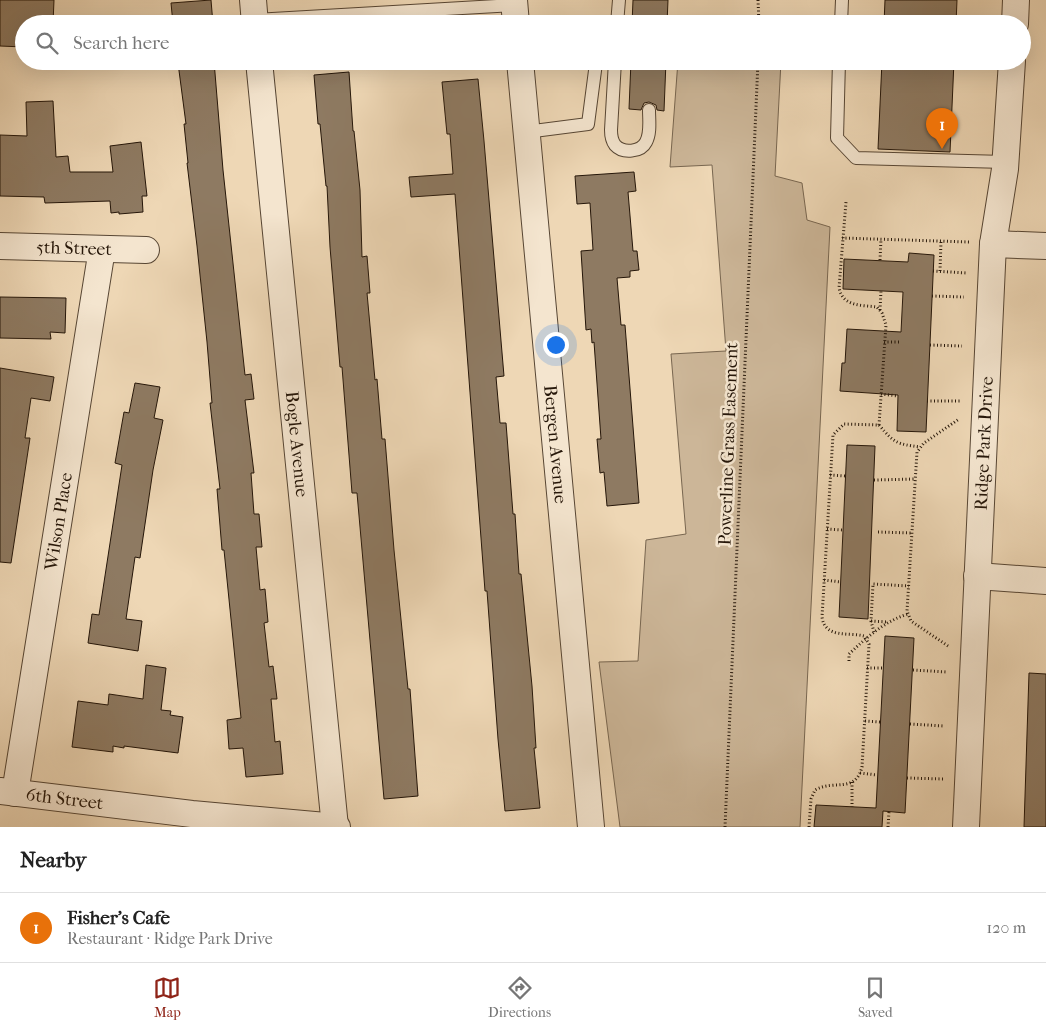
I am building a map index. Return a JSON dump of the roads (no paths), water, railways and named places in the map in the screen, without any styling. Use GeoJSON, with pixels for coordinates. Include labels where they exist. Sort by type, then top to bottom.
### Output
{"type":"FeatureCollection","features":[{"type":"Feature","properties":{"kind":"street"},"geometry":{"type":"LineString","coordinates":[[1015,15],[1016,0]]}},
{"type":"Feature","properties":{"kind":"street","name":"Bogle Avenue"},"geometry":{"type":"LineString","coordinates":[[260,70],[336,827]]}},
{"type":"Feature","properties":{"kind":"street","name":"Bergen Avenue"},"geometry":{"type":"LineString","coordinates":[[521,70],[592,827]]}},
{"type":"Feature","properties":{"kind":"street","name":"Ridge Park Drive"},"geometry":{"type":"LineString","coordinates":[[966,827],[977,576],[982,247],[1005,162],[1011,70]]}},
{"type":"Feature","properties":{"kind":"street","name":"5th Street"},"geometry":{"type":"LineString","coordinates":[[0,246],[146,250]]}},
{"type":"Feature","properties":{"kind":"street"},"geometry":{"type":"LineString","coordinates":[[982,247],[1046,246]]}},
{"type":"Feature","properties":{"kind":"street","name":"Wilson Place"},"geometry":{"type":"LineString","coordinates":[[8,792],[102,249]]}},
{"type":"Feature","properties":{"kind":"street"},"geometry":{"type":"LineString","coordinates":[[977,576],[1046,581]]}},
{"type":"Feature","properties":{"kind":"street","name":"6th Street"},"geometry":{"type":"LineString","coordinates":[[8,792],[191,821],[336,827]]}},
{"type":"Feature","properties":{"kind":"lane"},"geometry":{"type":"LineString","coordinates":[[618,15],[619,0]]}},
{"type":"Feature","properties":{"kind":"lane"},"geometry":{"type":"LineString","coordinates":[[841,15],[842,0]]}},
{"type":"Feature","properties":{"kind":"lane"},"geometry":{"type":"LineString","coordinates":[[254,14],[441,5],[515,10]]}},
{"type":"Feature","properties":{"kind":"lane"},"geometry":{"type":"LineString","coordinates":[[526,132],[588,124],[595,70]]}},
{"type":"Feature","properties":{"kind":"lane"},"geometry":{"type":"LineString","coordinates":[[614,70],[610,130],[615,146],[629,151],[636,150],[646,143],[649,110]]}},
{"type":"Feature","properties":{"kind":"lane"},"geometry":{"type":"LineString","coordinates":[[839,70],[837,138],[856,158],[1005,162]]}},
{"type":"Feature","properties":{"kind":"place","name":"Fisher's Cafe"},"geometry":{"type":"Point","coordinates":[942,149]}}]}
